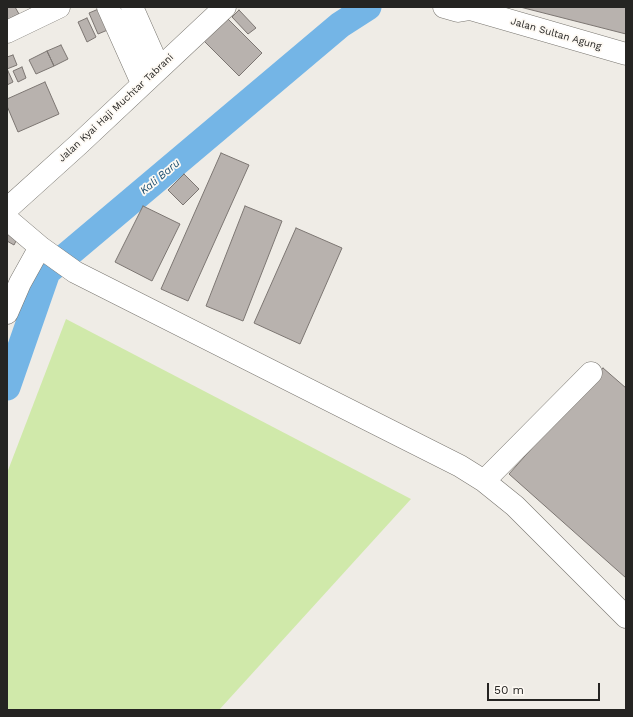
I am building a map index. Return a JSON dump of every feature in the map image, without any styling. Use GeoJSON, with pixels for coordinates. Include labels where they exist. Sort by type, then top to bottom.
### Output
{"type":"FeatureCollection","features":[{"type":"Feature","properties":{"kind":"street"},"geometry":{"type":"LineString","coordinates":[[7,32],[59,7]]}},
{"type":"Feature","properties":{"kind":"street"},"geometry":{"type":"LineString","coordinates":[[108,7],[142,83]]}},
{"type":"Feature","properties":{"kind":"street"},"geometry":{"type":"LineString","coordinates":[[132,7],[159,68]]}},
{"type":"Feature","properties":{"kind":"street","name":"Jalan Kyai Haji Muchtar Tabrani"},"geometry":{"type":"LineString","coordinates":[[7,209],[79,144],[142,83],[225,7]]}},
{"type":"Feature","properties":{"kind":"street","name":"Jalan Sultan Agung"},"geometry":{"type":"LineString","coordinates":[[444,7],[458,11],[475,10],[626,54]]}},
{"type":"Feature","properties":{"kind":"street"},"geometry":{"type":"LineString","coordinates":[[7,219],[46,251],[75,272],[447,459],[484,481],[501,493],[515,506],[626,617]]}},
{"type":"Feature","properties":{"kind":"street"},"geometry":{"type":"LineString","coordinates":[[7,313],[20,283],[46,251]]}},
{"type":"Feature","properties":{"kind":"street"},"geometry":{"type":"LineString","coordinates":[[484,481],[591,373]]}},
{"type":"Feature","properties":{"kind":"green space"},"geometry":{"type":"Polygon","coordinates":[[[66,319],[411,499],[219,710],[7,710],[7,473],[66,319]]]}},
{"type":"Feature","properties":{"kind":"building"},"geometry":{"type":"Polygon","coordinates":[[[7,7],[15,7],[19,14],[7,20],[7,7]]]}},
{"type":"Feature","properties":{"kind":"building"},"geometry":{"type":"Polygon","coordinates":[[[520,7],[626,7],[626,34],[520,7]]]}},
{"type":"Feature","properties":{"kind":"building"},"geometry":{"type":"Polygon","coordinates":[[[101,8],[110,29],[98,34],[89,13],[101,8]]]}},
{"type":"Feature","properties":{"kind":"building"},"geometry":{"type":"Polygon","coordinates":[[[239,10],[256,28],[248,34],[232,17],[239,10]]]}},
{"type":"Feature","properties":{"kind":"building"},"geometry":{"type":"Polygon","coordinates":[[[225,16],[262,53],[239,76],[202,39],[225,16]]]}},
{"type":"Feature","properties":{"kind":"building"},"geometry":{"type":"Polygon","coordinates":[[[87,18],[96,37],[87,42],[78,22],[87,18]]]}},
{"type":"Feature","properties":{"kind":"building"},"geometry":{"type":"Polygon","coordinates":[[[61,45],[68,59],[54,66],[47,51],[61,45]]]}},
{"type":"Feature","properties":{"kind":"building"},"geometry":{"type":"Polygon","coordinates":[[[47,51],[54,66],[36,74],[29,60],[47,51]]]}},
{"type":"Feature","properties":{"kind":"building"},"geometry":{"type":"Polygon","coordinates":[[[13,55],[17,65],[7,69],[7,57],[13,55]]]}},
{"type":"Feature","properties":{"kind":"building"},"geometry":{"type":"Polygon","coordinates":[[[22,67],[26,78],[18,82],[13,71],[22,67]]]}},
{"type":"Feature","properties":{"kind":"building"},"geometry":{"type":"Polygon","coordinates":[[[8,71],[13,82],[7,85],[7,72],[8,71]]]}},
{"type":"Feature","properties":{"kind":"building"},"geometry":{"type":"Polygon","coordinates":[[[45,82],[59,114],[18,132],[7,106],[7,99],[45,82]]]}},
{"type":"Feature","properties":{"kind":"building"},"geometry":{"type":"Polygon","coordinates":[[[221,153],[249,165],[188,301],[161,289],[221,153]]]}},
{"type":"Feature","properties":{"kind":"building"},"geometry":{"type":"Polygon","coordinates":[[[184,174],[199,189],[183,205],[168,190],[184,174]]]}},
{"type":"Feature","properties":{"kind":"building"},"geometry":{"type":"Polygon","coordinates":[[[143,206],[180,224],[152,281],[115,262],[143,206]]]}},
{"type":"Feature","properties":{"kind":"building"},"geometry":{"type":"Polygon","coordinates":[[[245,206],[282,221],[243,321],[206,306],[245,206]]]}},
{"type":"Feature","properties":{"kind":"building"},"geometry":{"type":"Polygon","coordinates":[[[296,228],[342,248],[300,344],[254,323],[296,228]]]}},
{"type":"Feature","properties":{"kind":"building"},"geometry":{"type":"Polygon","coordinates":[[[7,231],[18,237],[14,245],[7,241],[7,231]]]}},
{"type":"Feature","properties":{"kind":"building"},"geometry":{"type":"Polygon","coordinates":[[[603,368],[626,388],[626,578],[509,474],[603,368]]]}},
{"type":"Feature","properties":{"kind":"waterway","name":"Kali Baru"},"geometry":{"type":"LineString","coordinates":[[7,387],[47,272],[340,25],[368,7]]}}]}
